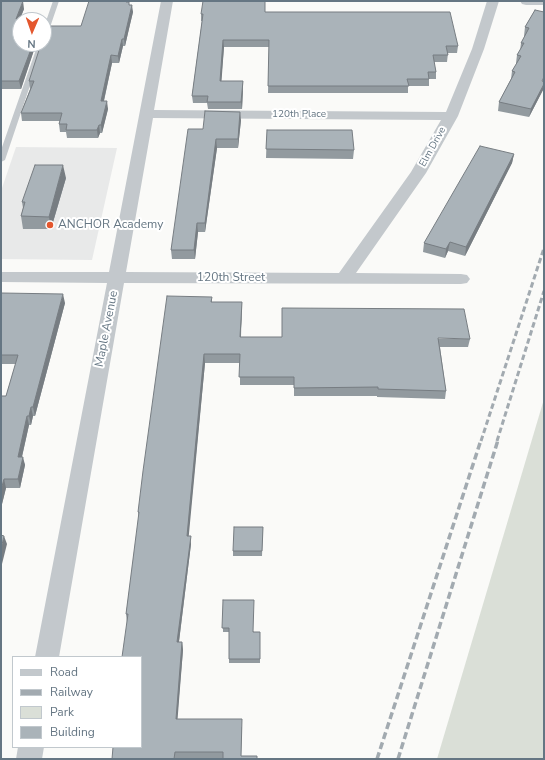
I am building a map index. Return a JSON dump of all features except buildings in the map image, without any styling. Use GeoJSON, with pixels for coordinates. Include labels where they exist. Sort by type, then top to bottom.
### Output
{"type":"FeatureCollection","features":[{"type":"Feature","properties":{"kind":"street","name":"Maple Avenue"},"geometry":{"type":"LineString","coordinates":[[47,656],[167,1]]}},
{"type":"Feature","properties":{"kind":"street","name":"Elm Drive"},"geometry":{"type":"LineString","coordinates":[[345,277],[418,174],[451,116],[478,49],[493,1]]}},
{"type":"Feature","properties":{"kind":"street"},"geometry":{"type":"LineString","coordinates":[[526,1],[544,1]]}},
{"type":"Feature","properties":{"kind":"street","name":"120th Place"},"geometry":{"type":"LineString","coordinates":[[147,114],[451,116]]}},
{"type":"Feature","properties":{"kind":"street","name":"120th Street"},"geometry":{"type":"LineString","coordinates":[[1,277],[345,277],[461,279]]}},
{"type":"Feature","properties":{"kind":"street"},"geometry":{"type":"LineString","coordinates":[[29,759],[31,748]]}},
{"type":"Feature","properties":{"kind":"lane"},"geometry":{"type":"LineString","coordinates":[[52,13],[56,1]]}},
{"type":"Feature","properties":{"kind":"lane"},"geometry":{"type":"LineString","coordinates":[[1,160],[38,52]]}},
{"type":"Feature","properties":{"kind":"shaded area","name":"ANCHOR Academy"},"geometry":{"type":"Polygon","coordinates":[[[16,147],[117,148],[92,260],[1,259],[1,191],[16,147]]]}},
{"type":"Feature","properties":{"kind":"green space"},"geometry":{"type":"Polygon","coordinates":[[[544,399],[544,759],[437,759],[544,399]]]}},
{"type":"Feature","properties":{"kind":"railway"},"geometry":{"type":"LineString","coordinates":[[481,441],[544,248]]}},
{"type":"Feature","properties":{"kind":"railway"},"geometry":{"type":"LineString","coordinates":[[497,441],[544,291]]}},
{"type":"Feature","properties":{"kind":"railway"},"geometry":{"type":"LineString","coordinates":[[377,759],[481,440]]}},
{"type":"Feature","properties":{"kind":"railway"},"geometry":{"type":"LineString","coordinates":[[398,759],[498,440]]}},
{"type":"Feature","properties":{"kind":"place","name":"ANCHOR Academy"},"geometry":{"type":"Point","coordinates":[50,225]}}]}
